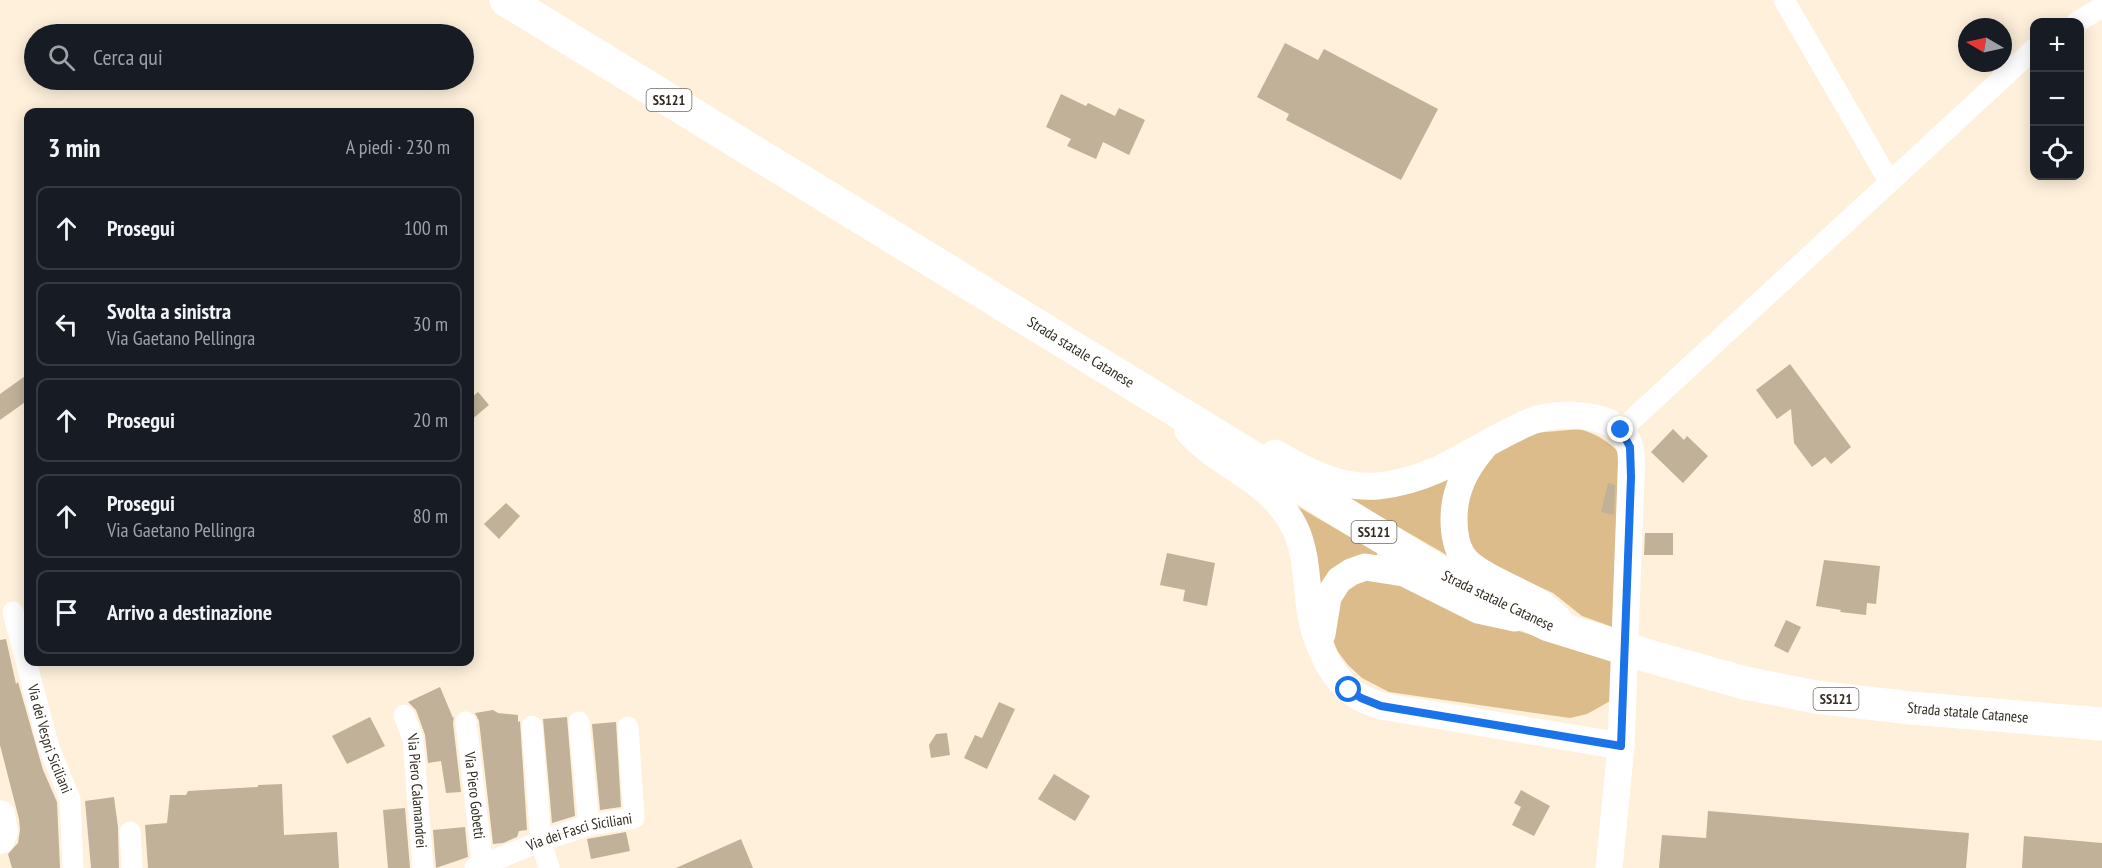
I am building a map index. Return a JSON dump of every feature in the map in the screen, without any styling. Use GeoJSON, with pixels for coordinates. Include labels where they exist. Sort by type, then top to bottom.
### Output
{"type":"FeatureCollection","features":[{"type":"Feature","properties":{"kind":"main road","name":"Strada statale Catanese"},"geometry":{"type":"LineString","coordinates":[[506,0],[1446,576],[1564,630],[1745,683],[1816,697],[1911,708],[2102,724]]}},
{"type":"Feature","properties":{"kind":"main road"},"geometry":{"type":"LineString","coordinates":[[0,815],[3,832],[0,838]]}},
{"type":"Feature","properties":{"kind":"street"},"geometry":{"type":"LineString","coordinates":[[1784,0],[1889,181]]}},
{"type":"Feature","properties":{"kind":"street"},"geometry":{"type":"LineString","coordinates":[[2083,18],[2102,6]]}},
{"type":"Feature","properties":{"kind":"street"},"geometry":{"type":"LineString","coordinates":[[1621,430],[2030,53]]}},
{"type":"Feature","properties":{"kind":"street"},"geometry":{"type":"LineString","coordinates":[[1164,403],[1200,444],[1250,477],[1269,493],[1295,528],[1307,572],[1310,611],[1321,647],[1335,675],[1349,690],[1381,706],[1621,746]]}},
{"type":"Feature","properties":{"kind":"street"},"geometry":{"type":"LineString","coordinates":[[1205,428],[1256,442],[1307,472],[1322,478],[1348,485],[1376,486],[1408,481],[1437,470],[1534,420],[1582,416],[1603,420],[1621,430],[1630,447],[1631,477],[1621,746],[1609,868]]}},
{"type":"Feature","properties":{"kind":"street"},"geometry":{"type":"LineString","coordinates":[[1485,445],[1469,465],[1460,484],[1454,508],[1454,533],[1462,555],[1474,567],[1539,603],[1564,630]]}},
{"type":"Feature","properties":{"kind":"street"},"geometry":{"type":"LineString","coordinates":[[1321,647],[1324,612],[1328,597],[1339,580],[1365,567],[1404,573],[1478,610],[1564,630]]}},
{"type":"Feature","properties":{"kind":"street","name":"Via dei Vespri Siciliani"},"geometry":{"type":"LineString","coordinates":[[14,608],[24,647]]}},
{"type":"Feature","properties":{"kind":"street","name":"Via dei Vespri Siciliani"},"geometry":{"type":"LineString","coordinates":[[29,666],[50,748],[70,799],[73,868]]}},
{"type":"Feature","properties":{"kind":"street","name":"Via Piero Calamandrei"},"geometry":{"type":"LineString","coordinates":[[404,716],[413,739],[423,868]]}},
{"type":"Feature","properties":{"kind":"street"},"geometry":{"type":"LineString","coordinates":[[579,722],[589,825]]}},
{"type":"Feature","properties":{"kind":"street","name":"Via Piero Gobetti"},"geometry":{"type":"LineString","coordinates":[[466,723],[480,867]]}},
{"type":"Feature","properties":{"kind":"street"},"geometry":{"type":"LineString","coordinates":[[532,726],[541,841],[549,868]]}},
{"type":"Feature","properties":{"kind":"street","name":"Via dei Fasci Siciliani"},"geometry":{"type":"LineString","coordinates":[[480,867],[541,841],[589,825],[634,818],[628,727]]}},
{"type":"Feature","properties":{"kind":"street"},"geometry":{"type":"LineString","coordinates":[[130,832],[132,868]]}},
{"type":"Feature","properties":{"kind":"shaded area"},"geometry":{"type":"Polygon","coordinates":[[[1580,429],[1606,441],[1625,461],[1621,630],[1582,616],[1553,593],[1479,559],[1471,551],[1461,520],[1482,461],[1535,433],[1580,429]]]}},
{"type":"Feature","properties":{"kind":"shaded area"},"geometry":{"type":"Polygon","coordinates":[[[1450,468],[1452,558],[1343,495],[1450,468]]]}},
{"type":"Feature","properties":{"kind":"shaded area"},"geometry":{"type":"Polygon","coordinates":[[[1292,503],[1377,553],[1377,556],[1318,591],[1292,503]]]}},
{"type":"Feature","properties":{"kind":"shaded area"},"geometry":{"type":"Polygon","coordinates":[[[1372,572],[1467,614],[1618,663],[1619,696],[1587,714],[1570,718],[1389,692],[1362,678],[1348,665],[1338,652],[1330,633],[1333,600],[1372,572]]]}},
{"type":"Feature","properties":{"kind":"building"},"geometry":{"type":"Polygon","coordinates":[[[1285,43],[1318,60],[1324,49],[1438,109],[1401,180],[1286,120],[1289,114],[1257,97],[1285,43]]]}},
{"type":"Feature","properties":{"kind":"building"},"geometry":{"type":"Polygon","coordinates":[[[1061,94],[1086,106],[1088,103],[1115,116],[1119,108],[1145,120],[1129,155],[1103,142],[1096,159],[1067,146],[1071,139],[1046,127],[1061,94]]]}},
{"type":"Feature","properties":{"kind":"building"},"geometry":{"type":"Polygon","coordinates":[[[1790,364],[1851,447],[1831,464],[1825,457],[1812,467],[1794,443],[1791,409],[1777,419],[1756,390],[1790,364]]]}},
{"type":"Feature","properties":{"kind":"building"},"geometry":{"type":"Polygon","coordinates":[[[24,377],[24,403],[0,420],[0,394],[24,377]]]}},
{"type":"Feature","properties":{"kind":"building"},"geometry":{"type":"Polygon","coordinates":[[[478,392],[489,405],[474,418],[474,396],[478,392]]]}},
{"type":"Feature","properties":{"kind":"building"},"geometry":{"type":"Polygon","coordinates":[[[1673,429],[1684,440],[1687,436],[1708,456],[1683,483],[1651,452],[1673,429]]]}},
{"type":"Feature","properties":{"kind":"building"},"geometry":{"type":"Polygon","coordinates":[[[1608,483],[1615,485],[1614,515],[1601,512],[1608,483]]]}},
{"type":"Feature","properties":{"kind":"building"},"geometry":{"type":"Polygon","coordinates":[[[506,503],[520,516],[499,539],[484,524],[506,503]]]}},
{"type":"Feature","properties":{"kind":"building"},"geometry":{"type":"Polygon","coordinates":[[[1645,533],[1673,533],[1673,555],[1644,555],[1645,533]]]}},
{"type":"Feature","properties":{"kind":"building"},"geometry":{"type":"Polygon","coordinates":[[[1167,553],[1215,563],[1207,606],[1183,601],[1185,590],[1160,585],[1167,553]]]}},
{"type":"Feature","properties":{"kind":"building"},"geometry":{"type":"Polygon","coordinates":[[[1824,560],[1880,566],[1876,604],[1867,603],[1866,615],[1816,606],[1824,560]]]}},
{"type":"Feature","properties":{"kind":"building"},"geometry":{"type":"Polygon","coordinates":[[[1786,620],[1801,627],[1788,653],[1774,646],[1786,620]]]}},
{"type":"Feature","properties":{"kind":"building"},"geometry":{"type":"Polygon","coordinates":[[[6,639],[16,684],[18,682],[43,770],[57,802],[60,868],[12,868],[8,854],[18,843],[20,830],[0,745],[0,640],[6,639]]]}},
{"type":"Feature","properties":{"kind":"building"},"geometry":{"type":"Polygon","coordinates":[[[440,687],[454,717],[461,792],[446,793],[441,761],[428,763],[425,735],[416,710],[408,702],[440,687]]]}},
{"type":"Feature","properties":{"kind":"building"},"geometry":{"type":"Polygon","coordinates":[[[999,702],[1015,709],[987,769],[964,758],[975,735],[982,738],[999,702]]]}},
{"type":"Feature","properties":{"kind":"building"},"geometry":{"type":"Polygon","coordinates":[[[493,710],[498,713],[518,715],[518,722],[520,721],[527,830],[519,831],[517,837],[503,843],[493,844],[479,721],[475,713],[493,710]]]}},
{"type":"Feature","properties":{"kind":"building"},"geometry":{"type":"Polygon","coordinates":[[[370,717],[385,746],[347,764],[332,736],[370,717]]]}},
{"type":"Feature","properties":{"kind":"building"},"geometry":{"type":"Polygon","coordinates":[[[567,717],[575,816],[552,823],[543,719],[567,717]]]}},
{"type":"Feature","properties":{"kind":"building"},"geometry":{"type":"Polygon","coordinates":[[[616,722],[621,807],[600,810],[592,724],[616,722]]]}},
{"type":"Feature","properties":{"kind":"building"},"geometry":{"type":"Polygon","coordinates":[[[947,733],[950,755],[931,758],[929,745],[936,734],[947,733]]]}},
{"type":"Feature","properties":{"kind":"building"},"geometry":{"type":"Polygon","coordinates":[[[1054,774],[1090,796],[1075,821],[1038,799],[1054,774]]]}},
{"type":"Feature","properties":{"kind":"building"},"geometry":{"type":"Polygon","coordinates":[[[282,784],[284,835],[337,832],[339,868],[148,868],[145,825],[167,823],[170,795],[186,795],[188,791],[282,784]]]}},
{"type":"Feature","properties":{"kind":"building"},"geometry":{"type":"Polygon","coordinates":[[[1521,790],[1550,806],[1534,836],[1512,825],[1521,807],[1514,803],[1521,790]]]}},
{"type":"Feature","properties":{"kind":"building"},"geometry":{"type":"Polygon","coordinates":[[[114,797],[118,827],[119,868],[91,868],[85,801],[114,797]]]}},
{"type":"Feature","properties":{"kind":"building"},"geometry":{"type":"Polygon","coordinates":[[[405,808],[410,868],[388,868],[383,810],[405,808]]]}},
{"type":"Feature","properties":{"kind":"building"},"geometry":{"type":"Polygon","coordinates":[[[1708,811],[1969,833],[1966,868],[1659,868],[1662,835],[1706,838],[1708,811]]]}},
{"type":"Feature","properties":{"kind":"building"},"geometry":{"type":"Polygon","coordinates":[[[465,827],[468,857],[436,868],[433,830],[465,827]]]}},
{"type":"Feature","properties":{"kind":"building"},"geometry":{"type":"Polygon","coordinates":[[[626,832],[630,851],[591,859],[587,839],[626,832]]]}},
{"type":"Feature","properties":{"kind":"building"},"geometry":{"type":"Polygon","coordinates":[[[2024,836],[2102,843],[2102,868],[2022,868],[2024,836]]]}},
{"type":"Feature","properties":{"kind":"building"},"geometry":{"type":"Polygon","coordinates":[[[741,839],[753,868],[676,868],[741,839]]]}},
{"type":"Feature","properties":{"kind":"route"},"geometry":{"type":"LineString","coordinates":[[1349,690],[1381,706],[1621,746],[1631,477],[1630,447],[1621,430]]}}]}
